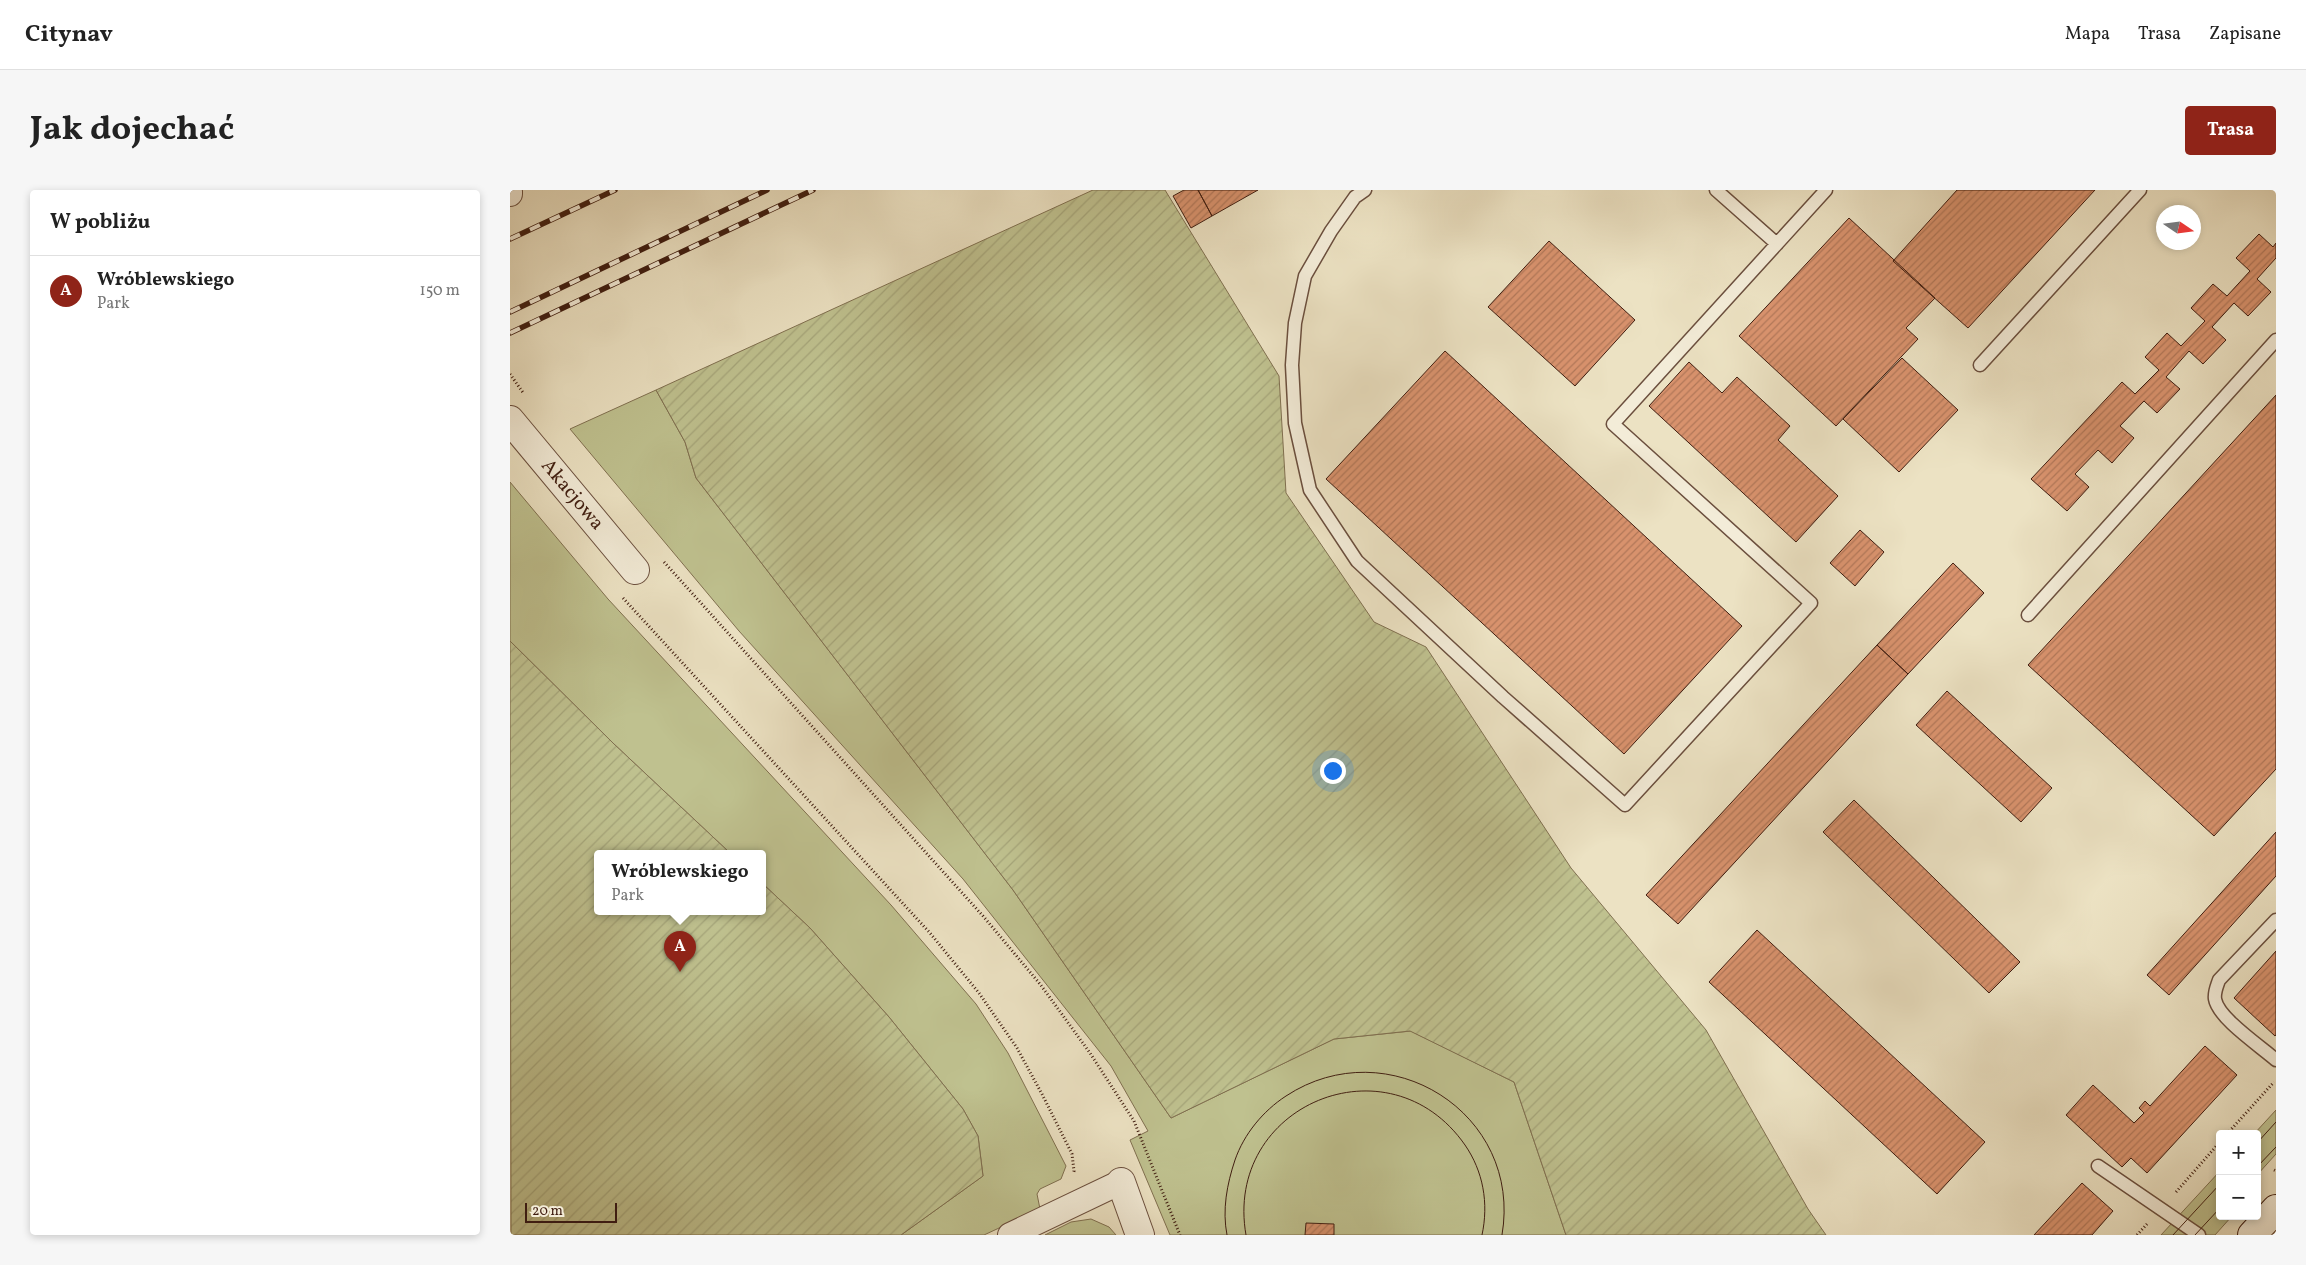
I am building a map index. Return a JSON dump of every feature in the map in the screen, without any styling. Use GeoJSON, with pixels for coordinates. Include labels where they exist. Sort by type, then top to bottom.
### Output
{"type":"FeatureCollection","features":[{"type":"Feature","properties":{"kind":"street","name":"Akacjowa"},"geometry":{"type":"LineString","coordinates":[[510,420],[635,570]]}},
{"type":"Feature","properties":{"kind":"street"},"geometry":{"type":"LineString","coordinates":[[1010,1235],[1121,1182],[1140,1235]]}},
{"type":"Feature","properties":{"kind":"lane"},"geometry":{"type":"LineString","coordinates":[[1365,190],[1355,197],[1331,231],[1305,276],[1295,322],[1292,365],[1295,423],[1310,490],[1357,562],[1502,697],[1625,805],[1810,603],[1613,424],[1826,190]]}},
{"type":"Feature","properties":{"kind":"lane"},"geometry":{"type":"LineString","coordinates":[[1716,190],[1777,244]]}},
{"type":"Feature","properties":{"kind":"lane"},"geometry":{"type":"LineString","coordinates":[[1980,365],[2140,190]]}},
{"type":"Feature","properties":{"kind":"lane"},"geometry":{"type":"LineString","coordinates":[[2028,615],[2276,340]]}},
{"type":"Feature","properties":{"kind":"lane"},"geometry":{"type":"LineString","coordinates":[[2276,920],[2219,980],[2215,992],[2215,1001],[2223,1015],[2276,1060]]}},
{"type":"Feature","properties":{"kind":"lane"},"geometry":{"type":"LineString","coordinates":[[2098,1166],[2199,1235]]}},
{"type":"Feature","properties":{"kind":"path"},"geometry":{"type":"LineString","coordinates":[[661,560],[983,916],[1040,984],[1090,1053],[1134,1121],[1180,1235]]}},
{"type":"Feature","properties":{"kind":"path"},"geometry":{"type":"LineString","coordinates":[[620,594],[930,933],[979,993],[1017,1048],[1072,1154],[1074,1171],[1071,1177]]}},
{"type":"Feature","properties":{"kind":"path"},"geometry":{"type":"LineString","coordinates":[[2231,1130],[2276,1079]]}},
{"type":"Feature","properties":{"kind":"path"},"geometry":{"type":"LineString","coordinates":[[2160,1209],[2216,1146]]}},
{"type":"Feature","properties":{"kind":"green space"},"geometry":{"type":"Polygon","coordinates":[[[1093,190],[1165,190],[1279,376],[1286,493],[1374,622],[1426,647],[1571,868],[1706,1030],[1808,1209],[1826,1235],[1566,1235],[1514,1082],[1410,1031],[1334,1039],[1171,1118],[1013,890],[696,478],[685,442],[656,390],[1093,190]]]}},
{"type":"Feature","properties":{"kind":"green space"},"geometry":{"type":"Polygon","coordinates":[[[656,390],[685,442],[696,478],[1013,890],[1171,1118],[1334,1039],[1411,1031],[1514,1082],[1566,1235],[1170,1235],[1130,1140],[1148,1131],[1111,1066],[963,879],[739,631],[570,429],[656,390]]]}},
{"type":"Feature","properties":{"kind":"green space"},"geometry":{"type":"Polygon","coordinates":[[[510,482],[608,599],[891,905],[976,1004],[1008,1053],[1066,1166],[1061,1179],[1040,1189],[1037,1194],[1040,1209],[984,1235],[901,1235],[983,1176],[978,1136],[963,1109],[889,1017],[810,928],[766,887],[766,850],[727,850],[614,744],[510,641],[510,482]]]}},
{"type":"Feature","properties":{"kind":"green space"},"geometry":{"type":"Polygon","coordinates":[[[510,641],[614,744],[727,850],[594,850],[594,915],[766,915],[766,887],[810,928],[889,1017],[963,1109],[978,1136],[983,1176],[901,1235],[511,1235],[510,641]]]}},
{"type":"Feature","properties":{"kind":"green space"},"geometry":{"type":"Polygon","coordinates":[[[2276,1110],[2276,1154],[2261,1171],[2261,1130],[2258,1130],[2276,1110]]]}},
{"type":"Feature","properties":{"kind":"green space"},"geometry":{"type":"Polygon","coordinates":[[[2216,1175],[2216,1220],[2228,1220],[2215,1235],[2161,1235],[2216,1175]]]}},
{"type":"Feature","properties":{"kind":"green space"},"geometry":{"type":"Polygon","coordinates":[[[1091,1219],[1109,1227],[1116,1235],[1045,1235],[1071,1222],[1091,1219]]]}},
{"type":"Feature","properties":{"kind":"building"},"geometry":{"type":"Polygon","coordinates":[[[1184,190],[1198,190],[1212,216],[1191,228],[1173,196],[1184,190]]]}},
{"type":"Feature","properties":{"kind":"building"},"geometry":{"type":"Polygon","coordinates":[[[1198,190],[1258,190],[1212,216],[1198,190]]]}},
{"type":"Feature","properties":{"kind":"building"},"geometry":{"type":"Polygon","coordinates":[[[1957,190],[2095,190],[1968,328],[1893,261],[1957,190]]]}},
{"type":"Feature","properties":{"kind":"building"},"geometry":{"type":"Polygon","coordinates":[[[1849,218],[1935,298],[1906,328],[1918,339],[1836,426],[1739,336],[1849,218]]]}},
{"type":"Feature","properties":{"kind":"building"},"geometry":{"type":"Polygon","coordinates":[[[2259,234],[2273,247],[2276,243],[2276,258],[2257,279],[2271,292],[2248,316],[2234,303],[2212,327],[2226,340],[2203,364],[2189,351],[2166,377],[2180,389],[2157,413],[2144,401],[2120,426],[2134,438],[2112,463],[2098,450],[2075,474],[2089,487],[2067,511],[2031,479],[2122,382],[2135,394],[2159,370],[2145,357],[2167,333],[2181,346],[2205,321],[2191,308],[2213,284],[2227,296],[2250,271],[2236,258],[2259,234]]]}},
{"type":"Feature","properties":{"kind":"building"},"geometry":{"type":"Polygon","coordinates":[[[1549,241],[1635,320],[1575,386],[1488,307],[1549,241]]]}},
{"type":"Feature","properties":{"kind":"building"},"geometry":{"type":"Polygon","coordinates":[[[1445,351],[1742,626],[1624,754],[1326,479],[1445,351]]]}},
{"type":"Feature","properties":{"kind":"building"},"geometry":{"type":"Polygon","coordinates":[[[1902,358],[1958,410],[1899,472],[1843,419],[1902,358]]]}},
{"type":"Feature","properties":{"kind":"building"},"geometry":{"type":"Polygon","coordinates":[[[1689,362],[1722,393],[1737,377],[1790,426],[1778,440],[1838,496],[1796,542],[1649,406],[1689,362]]]}},
{"type":"Feature","properties":{"kind":"building"},"geometry":{"type":"Polygon","coordinates":[[[2276,395],[2276,769],[2214,836],[2028,665],[2276,395]]]}},
{"type":"Feature","properties":{"kind":"building"},"geometry":{"type":"Polygon","coordinates":[[[1860,530],[1884,552],[1855,586],[1830,563],[1860,530]]]}},
{"type":"Feature","properties":{"kind":"building"},"geometry":{"type":"Polygon","coordinates":[[[1953,563],[1984,593],[1908,674],[1877,645],[1953,563]]]}},
{"type":"Feature","properties":{"kind":"building"},"geometry":{"type":"Polygon","coordinates":[[[1877,645],[1908,674],[1678,924],[1646,895],[1877,645]]]}},
{"type":"Feature","properties":{"kind":"building"},"geometry":{"type":"Polygon","coordinates":[[[1947,691],[2052,788],[2021,822],[1916,725],[1947,691]]]}},
{"type":"Feature","properties":{"kind":"building"},"geometry":{"type":"Polygon","coordinates":[[[1854,800],[2020,962],[1989,993],[1823,832],[1854,800]]]}},
{"type":"Feature","properties":{"kind":"building"},"geometry":{"type":"Polygon","coordinates":[[[2276,832],[2276,876],[2169,995],[2147,975],[2276,832]]]}},
{"type":"Feature","properties":{"kind":"building"},"geometry":{"type":"Polygon","coordinates":[[[1757,930],[1985,1142],[1937,1194],[1709,982],[1757,930]]]}},
{"type":"Feature","properties":{"kind":"building"},"geometry":{"type":"Polygon","coordinates":[[[2276,951],[2276,1035],[2275,1036],[2234,998],[2276,951]]]}},
{"type":"Feature","properties":{"kind":"building"},"geometry":{"type":"Polygon","coordinates":[[[2205,1046],[2237,1075],[2147,1173],[2131,1158],[2122,1167],[2066,1115],[2093,1085],[2134,1123],[2144,1113],[2139,1108],[2145,1101],[2150,1106],[2205,1046]]]}},
{"type":"Feature","properties":{"kind":"building"},"geometry":{"type":"Polygon","coordinates":[[[2082,1183],[2113,1211],[2092,1235],[2034,1235],[2082,1183]]]}},
{"type":"Feature","properties":{"kind":"building"},"geometry":{"type":"Polygon","coordinates":[[[1306,1223],[1334,1224],[1334,1235],[1305,1235],[1306,1223]]]}},
{"type":"Feature","properties":{"kind":"tram line"},"geometry":{"type":"LineString","coordinates":[[1227,1235],[1225,1207],[1230,1178],[1239,1150],[1255,1124],[1286,1096],[1325,1078],[1366,1072],[1405,1078],[1440,1095],[1470,1120],[1491,1152],[1503,1191],[1502,1235]]}},
{"type":"Feature","properties":{"kind":"tram line"},"geometry":{"type":"LineString","coordinates":[[1246,1235],[1246,1189],[1260,1151],[1285,1121],[1318,1100],[1356,1091],[1395,1095],[1433,1112],[1465,1145],[1476,1166],[1483,1188],[1485,1211],[1482,1235]]}},
{"type":"Feature","properties":{"kind":"tram line"},"geometry":{"type":"LineString","coordinates":[[2261,1139],[2276,1122]]}},
{"type":"Feature","properties":{"kind":"tram line"},"geometry":{"type":"LineString","coordinates":[[2261,1163],[2276,1147]]}},
{"type":"Feature","properties":{"kind":"tram line"},"geometry":{"type":"LineString","coordinates":[[2173,1235],[2216,1188]]}},
{"type":"Feature","properties":{"kind":"tram line"},"geometry":{"type":"LineString","coordinates":[[2195,1235],[2216,1212]]}},
{"type":"Feature","properties":{"kind":"railway"},"geometry":{"type":"LineString","coordinates":[[510,239],[615,190]]}},
{"type":"Feature","properties":{"kind":"railway"},"geometry":{"type":"LineString","coordinates":[[510,312],[767,190]]}},
{"type":"Feature","properties":{"kind":"railway"},"geometry":{"type":"LineString","coordinates":[[510,333],[813,190]]}},
{"type":"Feature","properties":{"kind":"place","name":"Wróblewskiego"},"geometry":{"type":"Point","coordinates":[680,972]}}]}
